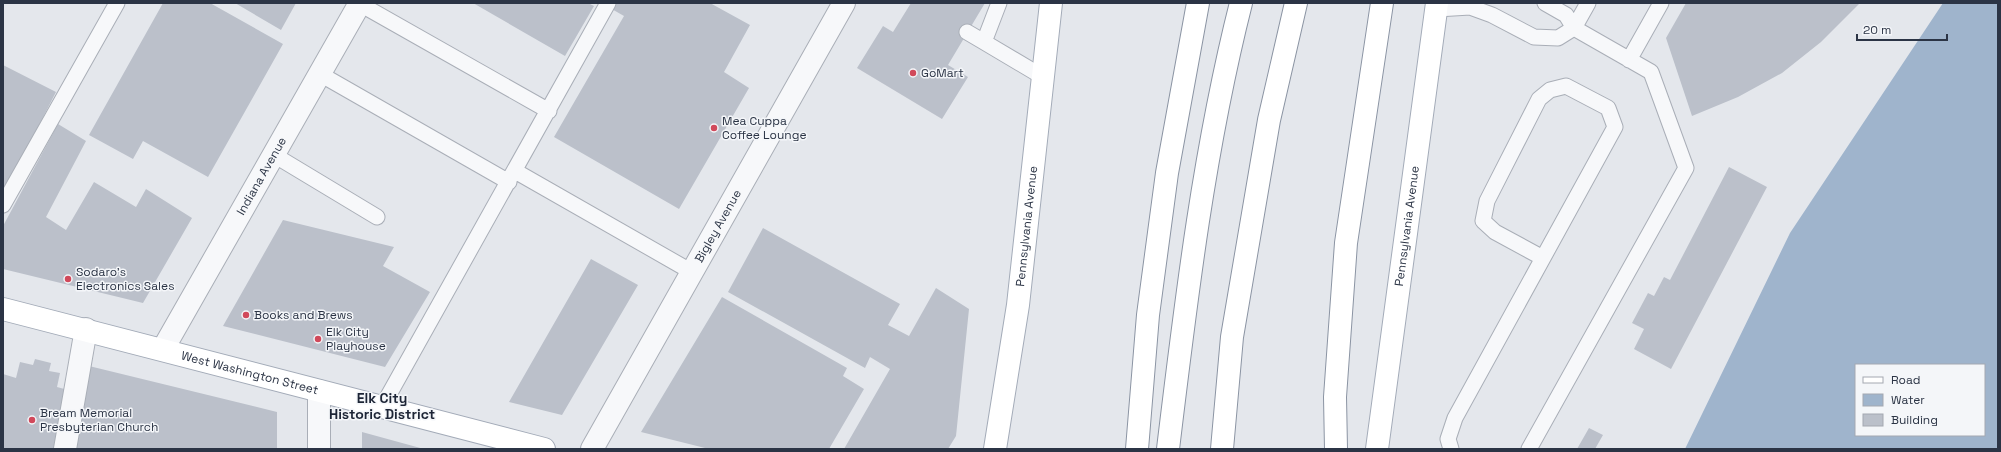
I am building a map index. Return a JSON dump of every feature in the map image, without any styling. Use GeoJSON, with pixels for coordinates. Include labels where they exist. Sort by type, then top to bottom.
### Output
{"type":"FeatureCollection","features":[{"type":"Feature","properties":{"kind":"main road","name":"Pennsylvania Avenue"},"geometry":{"type":"LineString","coordinates":[[995,449],[1018,305],[1051,3]]}},
{"type":"Feature","properties":{"kind":"main road"},"geometry":{"type":"LineString","coordinates":[[1137,449],[1148,315],[1167,173],[1198,3]]}},
{"type":"Feature","properties":{"kind":"main road"},"geometry":{"type":"LineString","coordinates":[[1168,449],[1183,324],[1207,167],[1231,42],[1241,3]]}},
{"type":"Feature","properties":{"kind":"main road"},"geometry":{"type":"LineString","coordinates":[[1222,449],[1232,337],[1269,120],[1296,3]]}},
{"type":"Feature","properties":{"kind":"main road"},"geometry":{"type":"LineString","coordinates":[[1336,449],[1336,397],[1346,243],[1382,3]]}},
{"type":"Feature","properties":{"kind":"main road","name":"Pennsylvania Avenue"},"geometry":{"type":"LineString","coordinates":[[1377,449],[1437,6]]}},
{"type":"Feature","properties":{"kind":"main road","name":"West Washington Street"},"geometry":{"type":"LineString","coordinates":[[3,309],[163,349],[537,448]]}},
{"type":"Feature","properties":{"kind":"street","name":"Indiana Avenue"},"geometry":{"type":"LineString","coordinates":[[163,349],[360,3]]}},
{"type":"Feature","properties":{"kind":"street","name":"Bigley Avenue"},"geometry":{"type":"LineString","coordinates":[[592,449],[844,3]]}},
{"type":"Feature","properties":{"kind":"street"},"geometry":{"type":"LineString","coordinates":[[65,449],[86,330]]}},
{"type":"Feature","properties":{"kind":"street"},"geometry":{"type":"LineString","coordinates":[[319,391],[319,449]]}},
{"type":"Feature","properties":{"kind":"lane"},"geometry":{"type":"LineString","coordinates":[[3,205],[117,3]]}},
{"type":"Feature","properties":{"kind":"lane"},"geometry":{"type":"LineString","coordinates":[[360,3],[549,111]]}},
{"type":"Feature","properties":{"kind":"lane"},"geometry":{"type":"LineString","coordinates":[[382,408],[608,3]]}},
{"type":"Feature","properties":{"kind":"lane"},"geometry":{"type":"LineString","coordinates":[[1529,449],[1686,168],[1651,72],[1574,28],[1566,15],[1546,3]]}},
{"type":"Feature","properties":{"kind":"lane"},"geometry":{"type":"LineString","coordinates":[[1437,6],[1470,7],[1492,15],[1534,37],[1558,38],[1574,28],[1588,3]]}},
{"type":"Feature","properties":{"kind":"lane"},"geometry":{"type":"LineString","coordinates":[[1629,60],[1661,3]]}},
{"type":"Feature","properties":{"kind":"lane"},"geometry":{"type":"LineString","coordinates":[[984,42],[996,4]]}},
{"type":"Feature","properties":{"kind":"lane"},"geometry":{"type":"LineString","coordinates":[[967,32],[1043,77]]}},
{"type":"Feature","properties":{"kind":"lane"},"geometry":{"type":"LineString","coordinates":[[320,74],[692,272]]}},
{"type":"Feature","properties":{"kind":"lane"},"geometry":{"type":"LineString","coordinates":[[1451,449],[1448,439],[1455,418],[1543,258],[1615,127],[1608,108],[1566,86],[1550,90],[1538,99],[1487,201],[1483,221],[1495,232],[1543,258]]}},
{"type":"Feature","properties":{"kind":"lane"},"geometry":{"type":"LineString","coordinates":[[274,156],[377,217]]}},
{"type":"Feature","properties":{"kind":"water"},"geometry":{"type":"Polygon","coordinates":[[[1943,3],[1998,3],[1998,449],[1685,449],[1790,233],[1943,3]]]}},
{"type":"Feature","properties":{"kind":"building"},"geometry":{"type":"Polygon","coordinates":[[[163,3],[210,3],[283,44],[208,177],[143,141],[133,159],[89,135],[163,3]]]}},
{"type":"Feature","properties":{"kind":"building"},"geometry":{"type":"Polygon","coordinates":[[[235,3],[296,3],[281,30],[235,3]]]}},
{"type":"Feature","properties":{"kind":"building"},"geometry":{"type":"Polygon","coordinates":[[[473,3],[588,3],[594,6],[565,56],[473,3]]]}},
{"type":"Feature","properties":{"kind":"building"},"geometry":{"type":"Polygon","coordinates":[[[613,3],[710,3],[750,25],[724,72],[749,88],[679,209],[554,137],[624,16],[610,8],[613,3]]]}},
{"type":"Feature","properties":{"kind":"building"},"geometry":{"type":"Polygon","coordinates":[[[911,3],[985,3],[948,65],[968,77],[942,119],[857,68],[883,26],[893,32],[911,3]]]}},
{"type":"Feature","properties":{"kind":"building"},"geometry":{"type":"Polygon","coordinates":[[[1686,3],[1860,3],[1821,42],[1782,73],[1738,97],[1692,116],[1666,38],[1686,3]]]}},
{"type":"Feature","properties":{"kind":"building"},"geometry":{"type":"Polygon","coordinates":[[[3,65],[56,92],[3,195],[3,65]]]}},
{"type":"Feature","properties":{"kind":"building"},"geometry":{"type":"Polygon","coordinates":[[[58,124],[86,141],[46,217],[66,230],[94,182],[136,207],[146,189],[192,218],[143,303],[3,269],[3,226],[58,124]]]}},
{"type":"Feature","properties":{"kind":"building"},"geometry":{"type":"Polygon","coordinates":[[[1729,167],[1767,187],[1671,369],[1634,349],[1644,329],[1632,323],[1648,293],[1654,296],[1664,277],[1670,280],[1729,167]]]}},
{"type":"Feature","properties":{"kind":"building"},"geometry":{"type":"Polygon","coordinates":[[[283,220],[394,247],[383,266],[430,292],[385,367],[223,326],[283,220]]]}},
{"type":"Feature","properties":{"kind":"building"},"geometry":{"type":"Polygon","coordinates":[[[763,228],[900,304],[888,325],[909,336],[936,288],[969,309],[956,436],[948,449],[844,449],[890,369],[870,357],[865,368],[728,292],[763,228]]]}},
{"type":"Feature","properties":{"kind":"building"},"geometry":{"type":"Polygon","coordinates":[[[591,259],[638,285],[562,415],[509,402],[591,259]]]}},
{"type":"Feature","properties":{"kind":"building"},"geometry":{"type":"Polygon","coordinates":[[[722,297],[847,368],[843,376],[864,389],[829,449],[709,449],[641,432],[722,297]]]}},
{"type":"Feature","properties":{"kind":"building","name":"Bream Memorial Presbyterian Church"},"geometry":{"type":"Polygon","coordinates":[[[35,359],[51,363],[49,371],[60,373],[57,387],[68,390],[54,449],[3,449],[3,374],[16,378],[20,362],[33,365],[35,359]]]}},
{"type":"Feature","properties":{"kind":"building"},"geometry":{"type":"Polygon","coordinates":[[[89,366],[277,412],[277,449],[74,449],[89,366]]]}},
{"type":"Feature","properties":{"kind":"building"},"geometry":{"type":"Polygon","coordinates":[[[1589,428],[1603,435],[1595,449],[1577,449],[1589,428]]]}},
{"type":"Feature","properties":{"kind":"building"},"geometry":{"type":"Polygon","coordinates":[[[362,432],[424,449],[362,449],[362,432]]]}},
{"type":"Feature","properties":{"kind":"place","name":"GoMart"},"geometry":{"type":"Point","coordinates":[913,73]}},
{"type":"Feature","properties":{"kind":"place","name":"Mea Cuppa Coffee Lounge"},"geometry":{"type":"Point","coordinates":[714,128]}},
{"type":"Feature","properties":{"kind":"place","name":"Sodaro's Electronics Sales"},"geometry":{"type":"Point","coordinates":[68,279]}},
{"type":"Feature","properties":{"kind":"place","name":"Books and Brews"},"geometry":{"type":"Point","coordinates":[246,315]}},
{"type":"Feature","properties":{"kind":"place","name":"Elk City Playhouse"},"geometry":{"type":"Point","coordinates":[318,339]}},
{"type":"Feature","properties":{"kind":"place","name":"Bream Memorial Presbyterian Church"},"geometry":{"type":"Point","coordinates":[32,420]}},
{"type":"Feature","properties":{"kind":"district","name":"Elk City Historic District"},"geometry":{"type":"Point","coordinates":[382,406]}}]}
